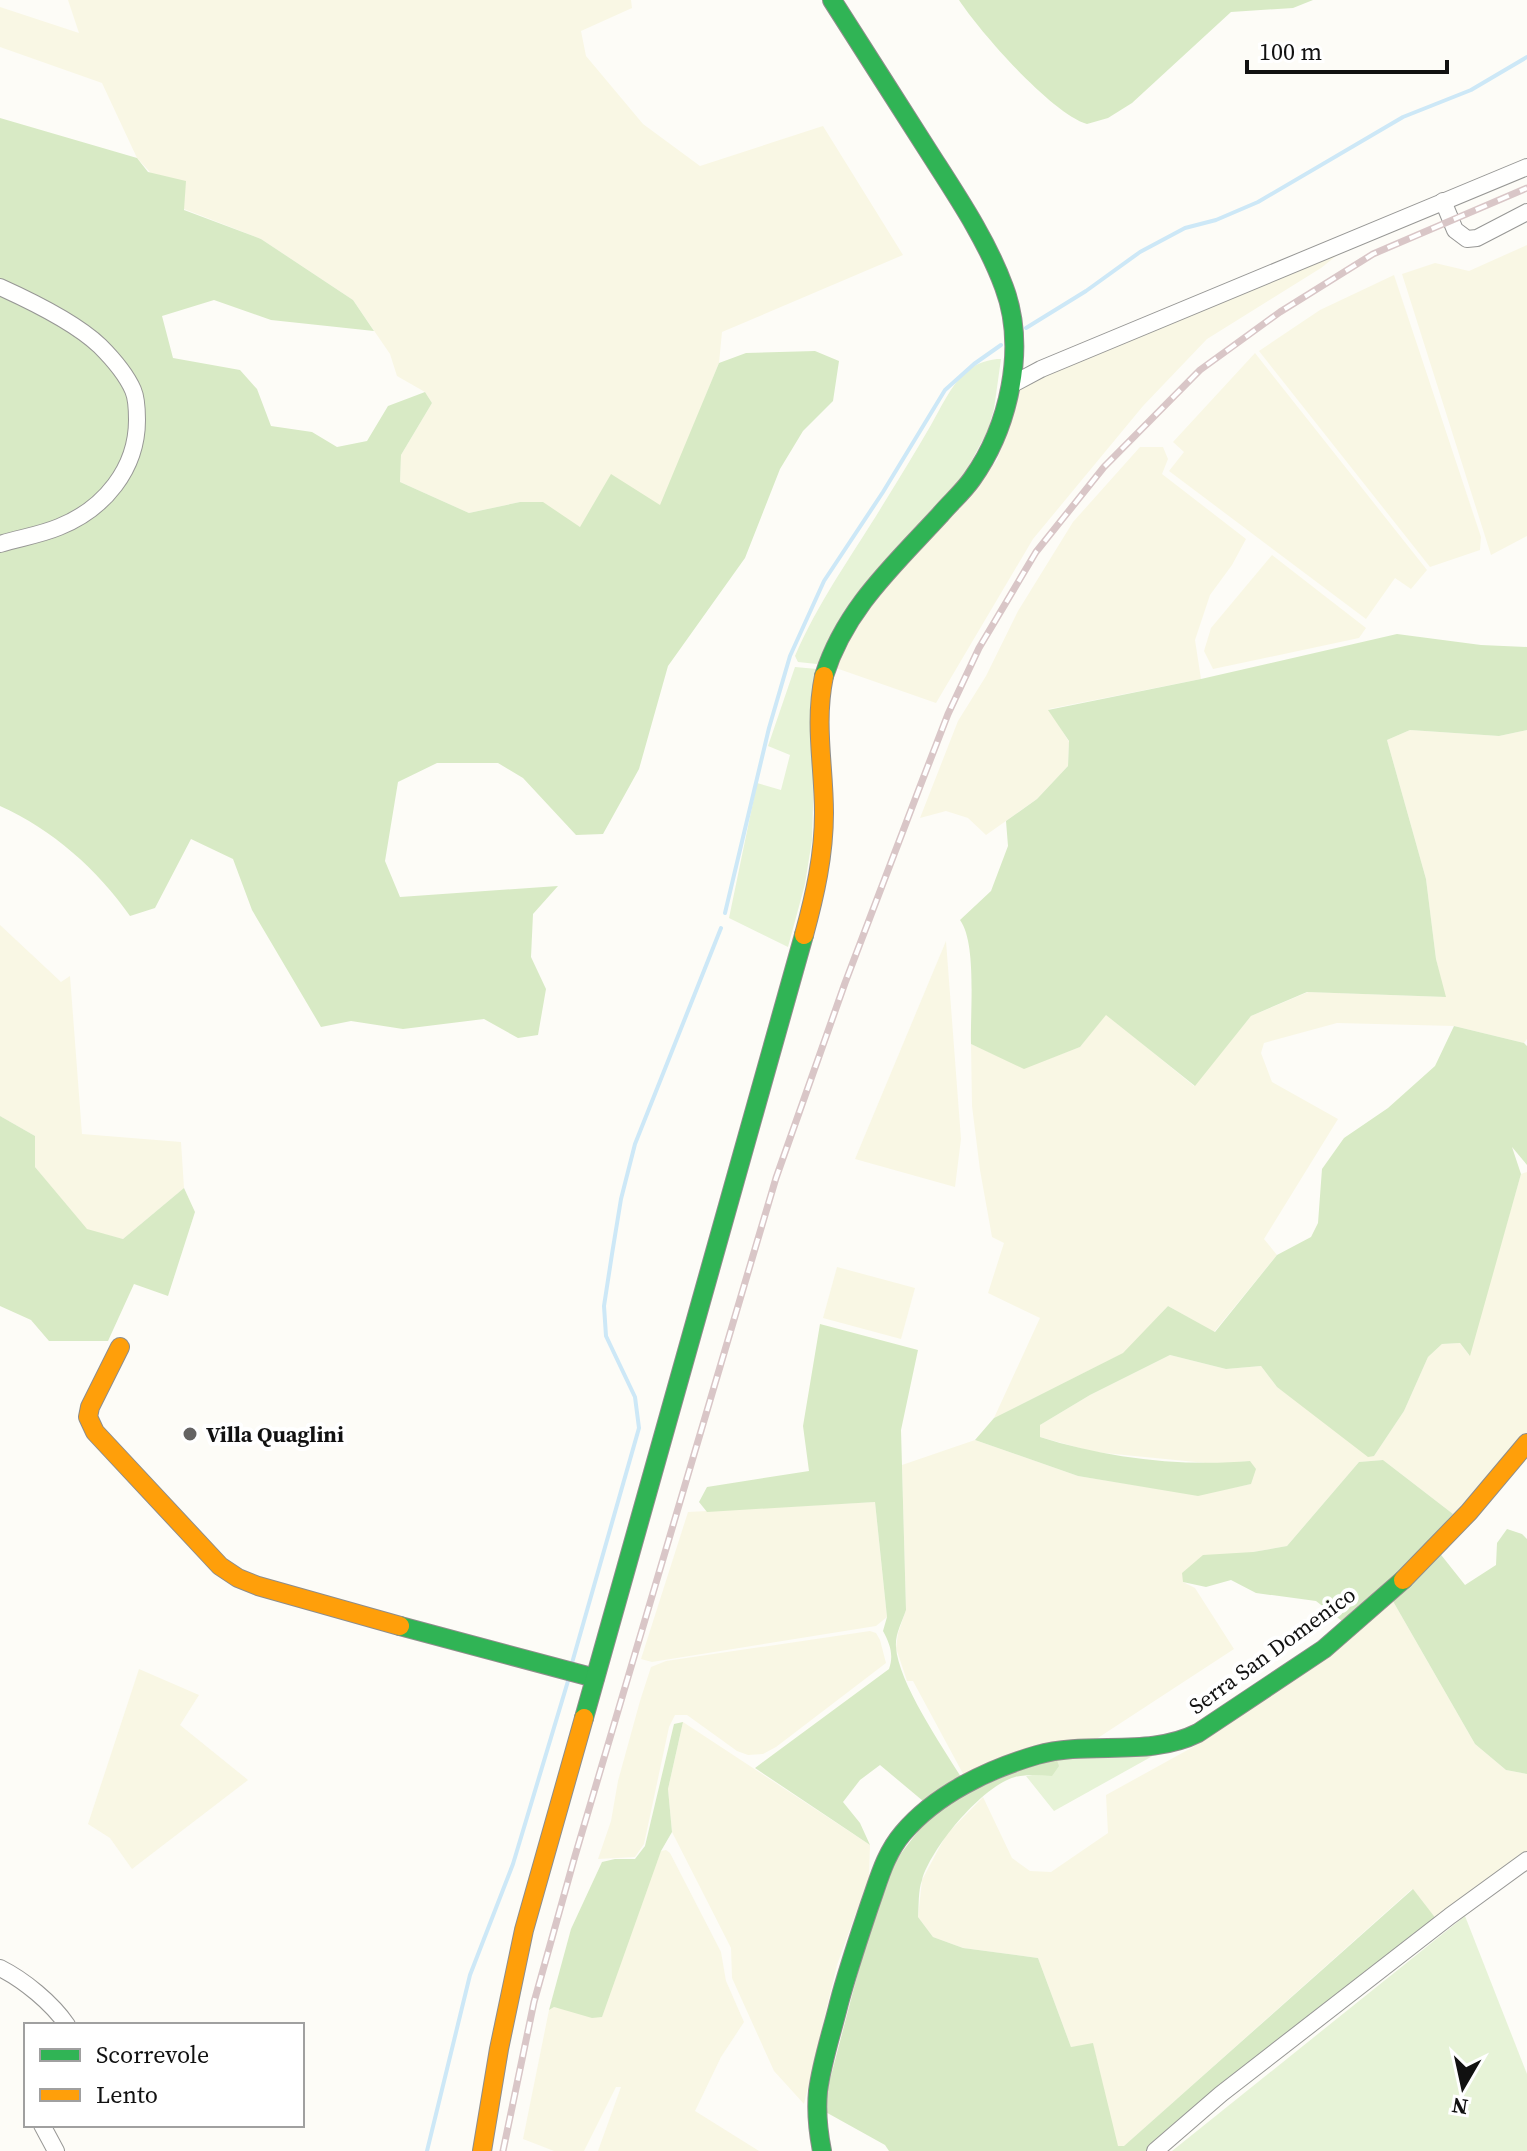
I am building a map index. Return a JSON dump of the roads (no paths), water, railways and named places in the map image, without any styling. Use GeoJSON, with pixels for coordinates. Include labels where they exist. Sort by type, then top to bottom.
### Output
{"type":"FeatureCollection","features":[{"type":"Feature","properties":{"kind":"street"},"geometry":{"type":"LineString","coordinates":[[482,2151],[510,1989],[547,1845],[816,893],[824,812],[819,715],[824,671],[838,637],[858,605],[972,479],[997,434],[1011,385],[1011,319],[997,269],[966,211],[832,0]]}},
{"type":"Feature","properties":{"kind":"street"},"geometry":{"type":"LineString","coordinates":[[1011,385],[1056,363],[1527,167]]}},
{"type":"Feature","properties":{"kind":"street"},"geometry":{"type":"LineString","coordinates":[[1443,201],[1455,230],[1467,239],[1477,238],[1527,212]]}},
{"type":"Feature","properties":{"kind":"street"},"geometry":{"type":"LineString","coordinates":[[0,287],[64,321],[98,344],[123,373],[134,392],[137,436],[132,459],[122,479],[80,516],[59,527],[0,544]]}},
{"type":"Feature","properties":{"kind":"street"},"geometry":{"type":"LineString","coordinates":[[120,1347],[88,1417],[95,1432],[220,1566],[258,1586],[490,1652],[595,1678]]}},
{"type":"Feature","properties":{"kind":"street","name":"Serra San Domenico"},"geometry":{"type":"LineString","coordinates":[[822,2151],[817,2128],[817,2102],[850,1961],[881,1869],[894,1844],[913,1822],[955,1789],[1023,1758],[1051,1750],[1084,1747],[1178,1744],[1198,1733],[1306,1661],[1363,1617],[1479,1503],[1527,1443]]}},
{"type":"Feature","properties":{"kind":"street"},"geometry":{"type":"LineString","coordinates":[[1155,2151],[1221,2094],[1527,1860]]}},
{"type":"Feature","properties":{"kind":"street"},"geometry":{"type":"LineString","coordinates":[[0,1968],[58,2012],[66,2023]]}},
{"type":"Feature","properties":{"kind":"street"},"geometry":{"type":"LineString","coordinates":[[43,2127],[56,2151]]}},
{"type":"Feature","properties":{"kind":"waterway"},"geometry":{"type":"LineString","coordinates":[[1026,328],[1086,291],[1140,252],[1185,228],[1216,220],[1258,202],[1403,117],[1471,90],[1527,57]]}},
{"type":"Feature","properties":{"kind":"waterway"},"geometry":{"type":"LineString","coordinates":[[725,913],[769,728],[790,656],[824,581],[945,390],[1001,345]]}},
{"type":"Feature","properties":{"kind":"waterway"},"geometry":{"type":"LineString","coordinates":[[572,1663],[639,1428],[635,1397],[606,1336],[604,1306],[621,1199],[635,1144],[721,928]]}},
{"type":"Feature","properties":{"kind":"waterway"},"geometry":{"type":"LineString","coordinates":[[427,2151],[470,1975],[513,1864],[568,1681]]}},
{"type":"Feature","properties":{"kind":"railway"},"geometry":{"type":"LineString","coordinates":[[503,2151],[534,2002],[776,1178],[845,983],[919,789],[948,714],[979,648],[1036,552],[1104,467],[1200,370],[1280,312],[1373,254],[1527,188]]}},
{"type":"Feature","properties":{"kind":"place","name":"Villa Quaglini"},"geometry":{"type":"Point","coordinates":[190,1434]}}]}
